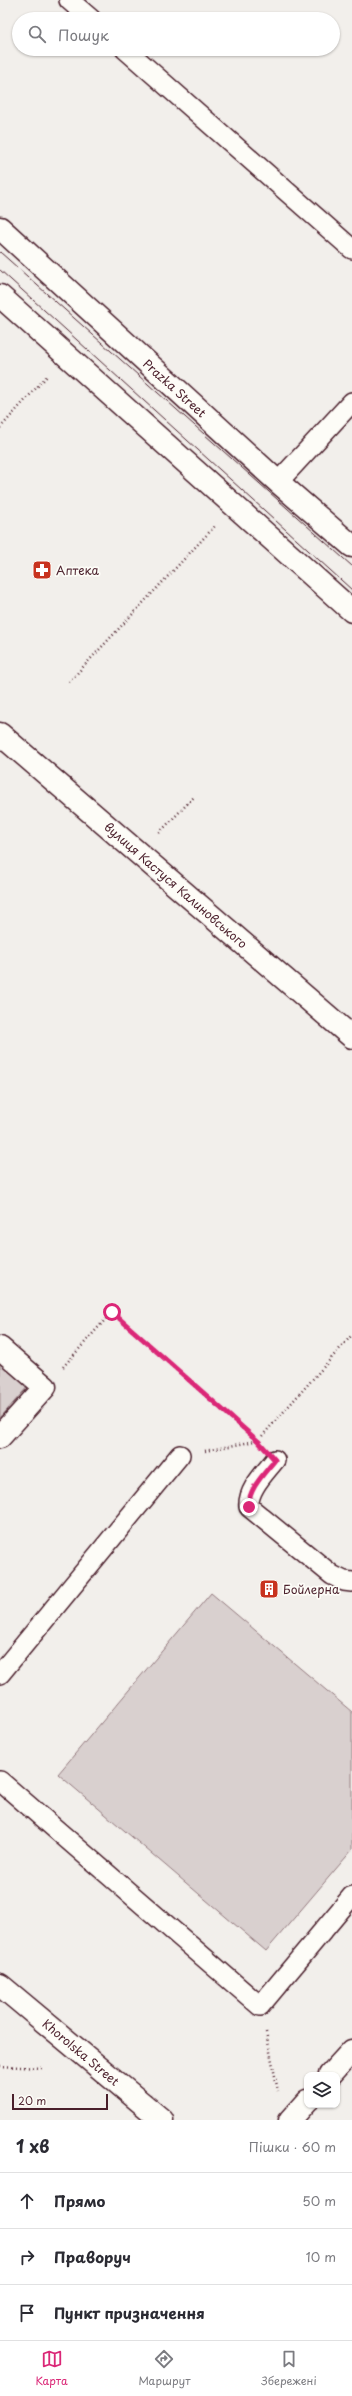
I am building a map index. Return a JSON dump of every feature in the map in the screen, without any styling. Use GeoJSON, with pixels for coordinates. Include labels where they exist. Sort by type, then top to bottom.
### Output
{"type":"FeatureCollection","features":[{"type":"Feature","properties":{"kind":"street","name":"Prazka Street"},"geometry":{"type":"LineString","coordinates":[[0,228],[278,482],[352,546]]}},
{"type":"Feature","properties":{"kind":"street"},"geometry":{"type":"LineString","coordinates":[[0,296],[352,611]]}},
{"type":"Feature","properties":{"kind":"street","name":"вулиця Кастуся Калиновського"},"geometry":{"type":"LineString","coordinates":[[0,734],[352,1037]]}},
{"type":"Feature","properties":{"kind":"street"},"geometry":{"type":"LineString","coordinates":[[0,1348],[45,1388],[0,1437]]}},
{"type":"Feature","properties":{"kind":"street","name":"Khorolska Street"},"geometry":{"type":"LineString","coordinates":[[0,1985],[162,2120]]}},
{"type":"Feature","properties":{"kind":"street"},"geometry":{"type":"LineString","coordinates":[[333,2072],[352,2051]]}},
{"type":"Feature","properties":{"kind":"street"},"geometry":{"type":"LineString","coordinates":[[290,2120],[304,2104]]}},
{"type":"Feature","properties":{"kind":"lane"},"geometry":{"type":"LineString","coordinates":[[69,0],[83,12]]}},
{"type":"Feature","properties":{"kind":"lane"},"geometry":{"type":"LineString","coordinates":[[133,56],[352,249]]}},
{"type":"Feature","properties":{"kind":"lane"},"geometry":{"type":"LineString","coordinates":[[278,482],[352,402]]}},
{"type":"Feature","properties":{"kind":"lane"},"geometry":{"type":"LineString","coordinates":[[0,1674],[180,1455]]}},
{"type":"Feature","properties":{"kind":"lane"},"geometry":{"type":"LineString","coordinates":[[275,1460],[248,1499],[249,1507],[332,1575],[344,1582],[352,1582]]}},
{"type":"Feature","properties":{"kind":"lane"},"geometry":{"type":"LineString","coordinates":[[0,1781],[260,2006],[352,1896]]}},
{"type":"Feature","properties":{"kind":"path"},"geometry":{"type":"LineString","coordinates":[[0,428],[49,374]]}},
{"type":"Feature","properties":{"kind":"path"},"geometry":{"type":"LineString","coordinates":[[70,682],[216,525]]}},
{"type":"Feature","properties":{"kind":"path"},"geometry":{"type":"LineString","coordinates":[[140,854],[194,796]]}},
{"type":"Feature","properties":{"kind":"path"},"geometry":{"type":"LineString","coordinates":[[45,1388],[112,1312],[258,1441],[275,1460]]}},
{"type":"Feature","properties":{"kind":"path"},"geometry":{"type":"LineString","coordinates":[[180,1455],[258,1441],[352,1335]]}},
{"type":"Feature","properties":{"kind":"path"},"geometry":{"type":"LineString","coordinates":[[260,2006],[279,2097]]}},
{"type":"Feature","properties":{"kind":"path"},"geometry":{"type":"LineString","coordinates":[[0,2066],[41,2068]]}},
{"type":"Feature","properties":{"kind":"shaded area"},"geometry":{"type":"Polygon","coordinates":[[[0,1359],[29,1385],[0,1418],[0,1359]]]}},
{"type":"Feature","properties":{"kind":"shaded area"},"geometry":{"type":"Polygon","coordinates":[[[211,1593],[352,1712],[352,1850],[266,1951],[58,1774],[211,1593]]]}},
{"type":"Feature","properties":{"kind":"tram line"},"geometry":{"type":"LineString","coordinates":[[0,252],[352,566]]}},
{"type":"Feature","properties":{"kind":"tram line"},"geometry":{"type":"LineString","coordinates":[[0,270],[352,590]]}},
{"type":"Feature","properties":{"kind":"place","name":"Аптека"},"geometry":{"type":"Point","coordinates":[42,570]}},
{"type":"Feature","properties":{"kind":"place","name":"Бойлерна"},"geometry":{"type":"Point","coordinates":[269,1589]}},
{"type":"Feature","properties":{"kind":"route"},"geometry":{"type":"LineString","coordinates":[[112,1312],[258,1441],[275,1460],[254,1488],[248,1499],[249,1507]]}}]}
